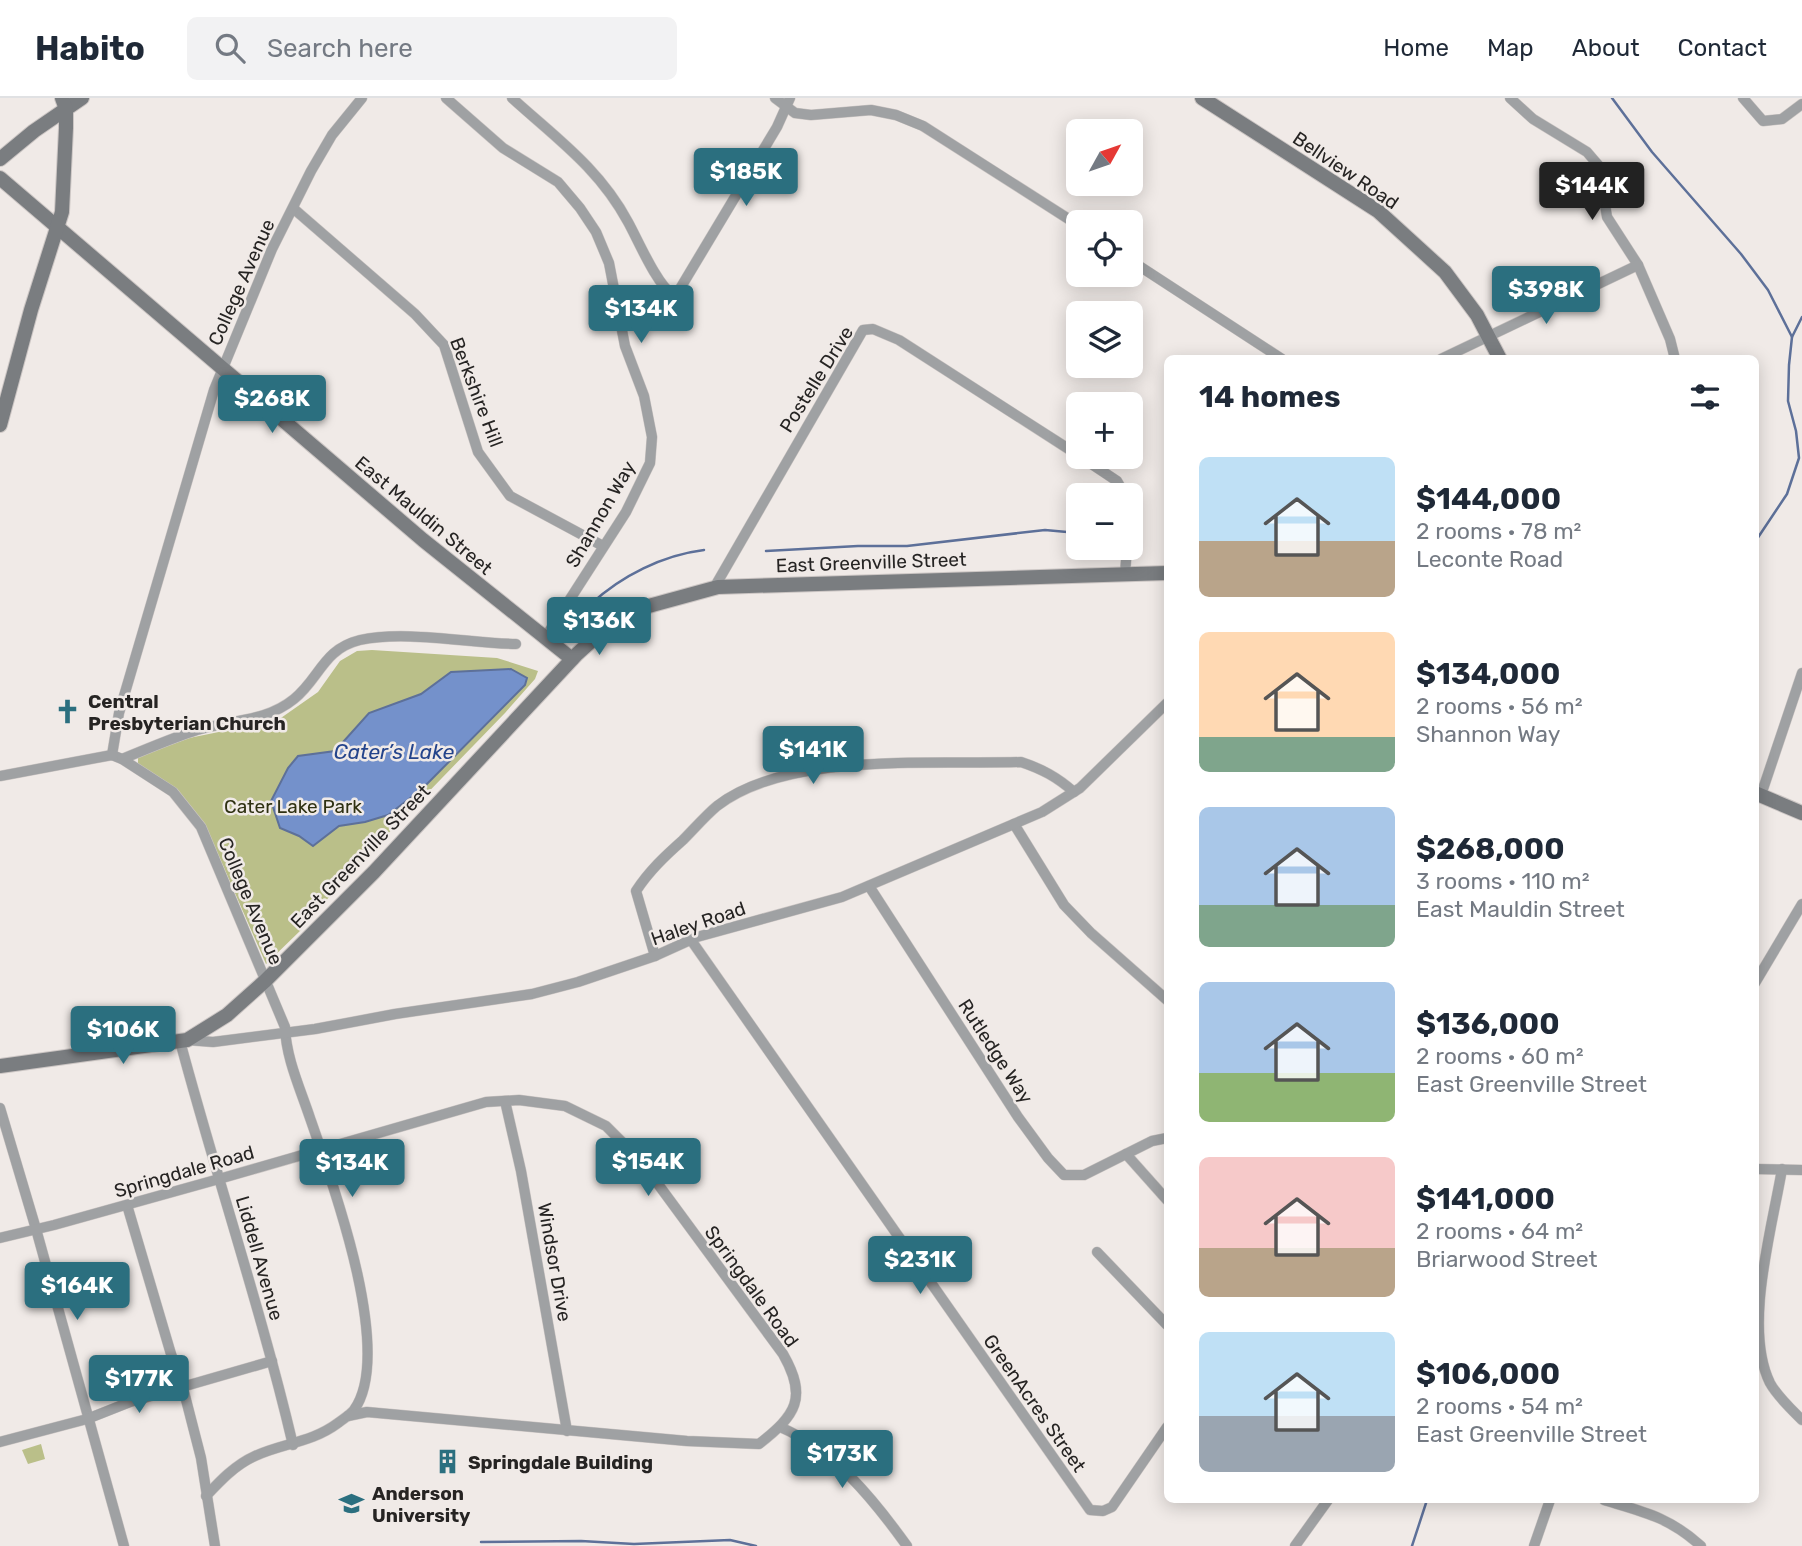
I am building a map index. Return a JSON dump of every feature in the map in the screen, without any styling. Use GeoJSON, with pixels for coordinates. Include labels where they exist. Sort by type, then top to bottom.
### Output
{"type":"FeatureCollection","features":[{"type":"Feature","properties":{"kind":"street"},"geometry":{"type":"LineString","coordinates":[[0,159],[64,103],[82,98]]}},
{"type":"Feature","properties":{"kind":"street","name":"College Avenue"},"geometry":{"type":"LineString","coordinates":[[206,1496],[224,1476],[254,1456],[312,1439],[353,1412],[365,1391],[368,1358],[365,1310],[360,1278],[285,1044],[285,1032],[265,981],[201,827],[173,792],[117,757],[119,713],[222,369],[272,249],[311,170],[332,135],[362,98]]}},
{"type":"Feature","properties":{"kind":"street","name":"Shannon Way"},"geometry":{"type":"LineString","coordinates":[[446,98],[503,148],[558,182],[596,232],[609,263],[625,346],[644,396],[652,437],[650,463],[626,512],[545,638]]}},
{"type":"Feature","properties":{"kind":"street"},"geometry":{"type":"LineString","coordinates":[[512,98],[601,179],[619,205],[668,292],[673,295],[678,292],[789,103]]}},
{"type":"Feature","properties":{"kind":"street"},"geometry":{"type":"LineString","coordinates":[[775,98],[789,103],[795,113],[811,115],[871,110],[896,115],[923,126],[1066,217]]}},
{"type":"Feature","properties":{"kind":"street","name":"Bellview Road"},"geometry":{"type":"LineString","coordinates":[[1202,98],[1378,211],[1446,272],[1477,315],[1498,355]]}},
{"type":"Feature","properties":{"kind":"street"},"geometry":{"type":"LineString","coordinates":[[1510,98],[1533,119],[1587,152],[1599,166],[1607,217],[1638,265],[1670,339],[1674,355]]}},
{"type":"Feature","properties":{"kind":"street"},"geometry":{"type":"LineString","coordinates":[[1743,98],[1763,121],[1782,119],[1802,104]]}},
{"type":"Feature","properties":{"kind":"street"},"geometry":{"type":"LineString","coordinates":[[0,425],[62,212],[64,103]]}},
{"type":"Feature","properties":{"kind":"street","name":"East Mauldin Street"},"geometry":{"type":"LineString","coordinates":[[0,178],[423,540],[572,659]]}},
{"type":"Feature","properties":{"kind":"street","name":"Berkshire Hill"},"geometry":{"type":"LineString","coordinates":[[294,209],[415,314],[444,345],[478,452],[510,496],[603,546]]}},
{"type":"Feature","properties":{"kind":"street"},"geometry":{"type":"LineString","coordinates":[[1450,355],[1638,265]]}},
{"type":"Feature","properties":{"kind":"street"},"geometry":{"type":"LineString","coordinates":[[1143,268],[1276,355]]}},
{"type":"Feature","properties":{"kind":"street","name":"Postelle Drive"},"geometry":{"type":"LineString","coordinates":[[714,587],[863,330],[873,328],[899,340],[1066,448]]}},
{"type":"Feature","properties":{"kind":"street","name":"Postelle Drive"},"geometry":{"type":"LineString","coordinates":[[1099,469],[1118,483]]}},
{"type":"Feature","properties":{"kind":"street"},"geometry":{"type":"LineString","coordinates":[[1125,574],[1126,560]]}},
{"type":"Feature","properties":{"kind":"street","name":"East Greenville Street"},"geometry":{"type":"LineString","coordinates":[[0,1066],[183,1040],[227,1015],[265,981],[374,872],[572,659],[609,625],[645,607],[714,587],[1164,573]]}},
{"type":"Feature","properties":{"kind":"street"},"geometry":{"type":"LineString","coordinates":[[0,776],[117,757],[199,730],[256,718],[294,699],[330,654],[343,646],[362,640],[396,637],[516,644]]}},
{"type":"Feature","properties":{"kind":"street"},"geometry":{"type":"LineString","coordinates":[[1759,791],[1802,674]]}},
{"type":"Feature","properties":{"kind":"street","name":"Haley Road"},"geometry":{"type":"LineString","coordinates":[[183,1040],[213,1042],[532,994],[578,982],[655,956],[691,940],[842,897],[1042,812],[1073,792],[1164,706]]}},
{"type":"Feature","properties":{"kind":"street"},"geometry":{"type":"LineString","coordinates":[[655,956],[636,891],[648,872],[718,806],[743,792],[794,773],[856,765],[1021,762],[1057,777],[1073,792]]}},
{"type":"Feature","properties":{"kind":"street"},"geometry":{"type":"LineString","coordinates":[[1759,794],[1802,813]]}},
{"type":"Feature","properties":{"kind":"street"},"geometry":{"type":"LineString","coordinates":[[1014,824],[1064,905],[1091,933],[1164,997]]}},
{"type":"Feature","properties":{"kind":"street","name":"Rutledge Way"},"geometry":{"type":"LineString","coordinates":[[869,886],[968,1042],[1048,1158],[1064,1175],[1084,1175],[1126,1154]]}},
{"type":"Feature","properties":{"kind":"street"},"geometry":{"type":"LineString","coordinates":[[1759,977],[1802,904]]}},
{"type":"Feature","properties":{"kind":"street","name":"GreenAcres Street"},"geometry":{"type":"LineString","coordinates":[[691,940],[1090,1510],[1103,1511],[1112,1507],[1164,1431]]}},
{"type":"Feature","properties":{"kind":"street","name":"Liddell Avenue"},"geometry":{"type":"LineString","coordinates":[[183,1040],[293,1445]]}},
{"type":"Feature","properties":{"kind":"street","name":"Springdale Road"},"geometry":{"type":"LineString","coordinates":[[0,1238],[219,1180],[486,1102],[519,1100],[565,1106],[606,1126],[641,1161],[791,1369],[797,1384],[795,1406],[780,1427]]}},
{"type":"Feature","properties":{"kind":"street","name":"Windsor Drive"},"geometry":{"type":"LineString","coordinates":[[505,1101],[522,1171],[567,1430]]}},
{"type":"Feature","properties":{"kind":"street"},"geometry":{"type":"LineString","coordinates":[[0,1108],[124,1546]]}},
{"type":"Feature","properties":{"kind":"street"},"geometry":{"type":"LineString","coordinates":[[1164,1139],[1152,1141],[1126,1154],[1164,1197]]}},
{"type":"Feature","properties":{"kind":"street"},"geometry":{"type":"LineString","coordinates":[[1759,1169],[1802,1170]]}},
{"type":"Feature","properties":{"kind":"street"},"geometry":{"type":"LineString","coordinates":[[1759,1295],[1782,1169]]}},
{"type":"Feature","properties":{"kind":"street"},"geometry":{"type":"LineString","coordinates":[[127,1205],[183,1388],[201,1458],[215,1546]]}},
{"type":"Feature","properties":{"kind":"street"},"geometry":{"type":"LineString","coordinates":[[1097,1252],[1164,1322]]}},
{"type":"Feature","properties":{"kind":"street"},"geometry":{"type":"LineString","coordinates":[[1759,1350],[1771,1384],[1802,1420]]}},
{"type":"Feature","properties":{"kind":"street"},"geometry":{"type":"LineString","coordinates":[[0,1442],[88,1419],[130,1402],[272,1361]]}},
{"type":"Feature","properties":{"kind":"street"},"geometry":{"type":"LineString","coordinates":[[348,1416],[367,1412],[687,1441],[759,1444],[780,1427],[803,1437],[853,1479],[907,1546]]}},
{"type":"Feature","properties":{"kind":"street"},"geometry":{"type":"LineString","coordinates":[[1295,1546],[1326,1503]]}},
{"type":"Feature","properties":{"kind":"street"},"geometry":{"type":"LineString","coordinates":[[1534,1546],[1549,1503]]}},
{"type":"Feature","properties":{"kind":"street"},"geometry":{"type":"LineString","coordinates":[[1614,1503],[1663,1518],[1683,1530],[1700,1546]]}},
{"type":"Feature","properties":{"kind":"green space","name":"Cater Lake Park"},"geometry":{"type":"Polygon","coordinates":[[[357,651],[497,658],[538,671],[535,679],[505,713],[266,964],[210,836],[189,804],[138,764],[138,757],[189,738],[278,720],[318,692],[340,661],[357,651]]]}},
{"type":"Feature","properties":{"kind":"green space"},"geometry":{"type":"Polygon","coordinates":[[[41,1444],[45,1459],[28,1464],[22,1450],[41,1444]]]}},
{"type":"Feature","properties":{"kind":"water","name":"Cater’s Lake"},"geometry":{"type":"Polygon","coordinates":[[[511,669],[527,678],[525,685],[422,789],[388,815],[339,826],[313,846],[280,828],[271,801],[288,768],[298,756],[335,751],[369,713],[421,694],[451,672],[511,669]]]}},
{"type":"Feature","properties":{"kind":"waterway"},"geometry":{"type":"LineString","coordinates":[[1612,98],[1652,152],[1741,254],[1768,290],[1792,337]]}},
{"type":"Feature","properties":{"kind":"waterway"},"geometry":{"type":"LineString","coordinates":[[1759,536],[1787,494],[1799,458],[1796,431],[1788,401],[1792,337],[1802,317]]}},
{"type":"Feature","properties":{"kind":"waterway"},"geometry":{"type":"LineString","coordinates":[[766,551],[907,546],[1045,530],[1066,532]]}},
{"type":"Feature","properties":{"kind":"waterway"},"geometry":{"type":"LineString","coordinates":[[565,633],[591,604],[629,576],[658,562],[704,550]]}},
{"type":"Feature","properties":{"kind":"waterway"},"geometry":{"type":"LineString","coordinates":[[1412,1546],[1426,1503]]}},
{"type":"Feature","properties":{"kind":"waterway"},"geometry":{"type":"LineString","coordinates":[[481,1542],[581,1541],[634,1544],[730,1540],[756,1546]]}},
{"type":"Feature","properties":{"kind":"place","name":"Central Presbyterian Church"},"geometry":{"type":"Point","coordinates":[68,712]}},
{"type":"Feature","properties":{"kind":"place","name":"Springdale Building"},"geometry":{"type":"Point","coordinates":[448,1462]}},
{"type":"Feature","properties":{"kind":"place","name":"Anderson University"},"geometry":{"type":"Point","coordinates":[352,1504]}}]}
